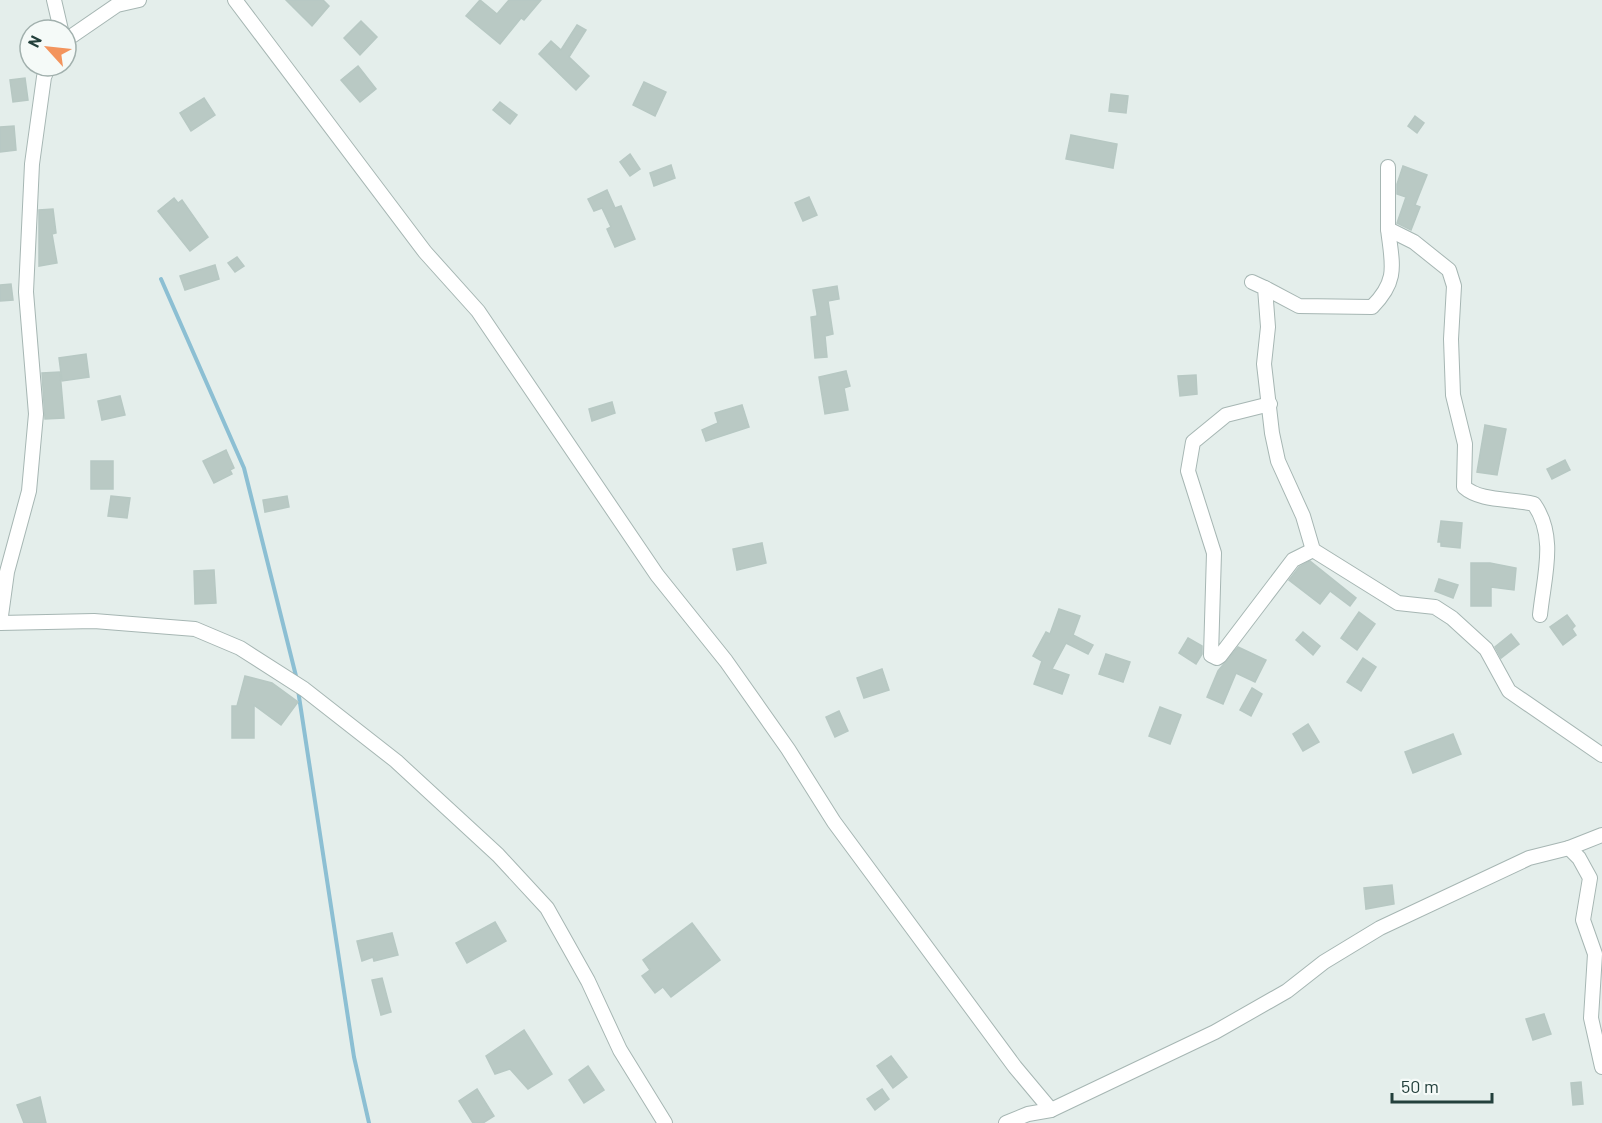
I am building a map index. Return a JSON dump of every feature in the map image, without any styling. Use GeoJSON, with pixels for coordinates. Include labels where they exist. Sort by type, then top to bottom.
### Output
{"type":"FeatureCollection","features":[{"type":"Feature","properties":{"kind":"street"},"geometry":{"type":"LineString","coordinates":[[54,0],[58,18]]}},
{"type":"Feature","properties":{"kind":"street"},"geometry":{"type":"LineString","coordinates":[[78,32],[117,6],[139,0]]}},
{"type":"Feature","properties":{"kind":"street"},"geometry":{"type":"LineString","coordinates":[[235,0],[425,252],[478,311],[657,575],[726,662],[782,740],[834,822],[1015,1067],[1051,1110]]}},
{"type":"Feature","properties":{"kind":"street"},"geometry":{"type":"LineString","coordinates":[[44,78],[32,164],[26,292],[36,414],[29,491],[7,572],[0,623],[94,621],[195,629],[240,648],[304,689],[396,761],[498,855],[547,908],[588,981],[620,1050],[665,1123]]}},
{"type":"Feature","properties":{"kind":"street"},"geometry":{"type":"LineString","coordinates":[[1252,282],[1299,306],[1372,307],[1388,291],[1392,267],[1388,229],[1388,167]]}},
{"type":"Feature","properties":{"kind":"street"},"geometry":{"type":"LineString","coordinates":[[1388,229],[1414,242],[1449,270],[1454,286],[1451,339],[1453,395],[1465,444],[1464,487],[1474,496],[1534,504],[1544,518],[1549,537],[1540,615]]}},
{"type":"Feature","properties":{"kind":"street"},"geometry":{"type":"LineString","coordinates":[[1265,288],[1268,327],[1264,364],[1272,433],[1278,461],[1303,516],[1313,550],[1398,603],[1435,607],[1452,618],[1486,649],[1509,691],[1602,755]]}},
{"type":"Feature","properties":{"kind":"street"},"geometry":{"type":"LineString","coordinates":[[1270,404],[1226,415],[1193,442],[1188,471],[1214,553],[1211,655],[1217,658],[1221,656],[1293,560],[1313,550]]}},
{"type":"Feature","properties":{"kind":"street"},"geometry":{"type":"LineString","coordinates":[[1006,1123],[1031,1119],[1215,1032],[1287,991],[1324,962],[1380,928],[1529,858],[1569,848],[1602,835]]}},
{"type":"Feature","properties":{"kind":"street"},"geometry":{"type":"LineString","coordinates":[[1569,848],[1579,858],[1590,878],[1583,920],[1595,954],[1591,1018],[1602,1067]]}},
{"type":"Feature","properties":{"kind":"building"},"geometry":{"type":"Polygon","coordinates":[[[286,0],[323,0],[329,6],[312,26],[286,0]]]}},
{"type":"Feature","properties":{"kind":"building"},"geometry":{"type":"Polygon","coordinates":[[[480,0],[497,14],[509,0],[541,0],[524,20],[521,18],[500,44],[466,16],[480,0]]]}},
{"type":"Feature","properties":{"kind":"building"},"geometry":{"type":"Polygon","coordinates":[[[361,21],[377,37],[360,55],[344,38],[361,21]]]}},
{"type":"Feature","properties":{"kind":"building"},"geometry":{"type":"Polygon","coordinates":[[[577,25],[586,30],[569,57],[589,76],[576,90],[539,54],[551,41],[561,50],[577,25]]]}},
{"type":"Feature","properties":{"kind":"building"},"geometry":{"type":"Polygon","coordinates":[[[358,66],[376,89],[360,102],[341,80],[358,66]]]}},
{"type":"Feature","properties":{"kind":"building"},"geometry":{"type":"Polygon","coordinates":[[[25,78],[28,100],[13,102],[10,80],[25,78]]]}},
{"type":"Feature","properties":{"kind":"building"},"geometry":{"type":"Polygon","coordinates":[[[644,82],[666,92],[655,116],[633,105],[644,82]]]}},
{"type":"Feature","properties":{"kind":"building"},"geometry":{"type":"Polygon","coordinates":[[[1111,94],[1128,96],[1126,113],[1109,111],[1111,94]]]}},
{"type":"Feature","properties":{"kind":"building"},"geometry":{"type":"Polygon","coordinates":[[[204,98],[215,115],[191,131],[180,113],[204,98]]]}},
{"type":"Feature","properties":{"kind":"building"},"geometry":{"type":"Polygon","coordinates":[[[500,102],[517,115],[510,124],[493,110],[500,102]]]}},
{"type":"Feature","properties":{"kind":"building"},"geometry":{"type":"Polygon","coordinates":[[[1415,116],[1424,123],[1417,133],[1408,126],[1415,116]]]}},
{"type":"Feature","properties":{"kind":"building"},"geometry":{"type":"Polygon","coordinates":[[[14,126],[16,150],[0,152],[0,127],[14,126]]]}},
{"type":"Feature","properties":{"kind":"building"},"geometry":{"type":"Polygon","coordinates":[[[1071,135],[1117,144],[1113,168],[1066,159],[1071,135]]]}},
{"type":"Feature","properties":{"kind":"building"},"geometry":{"type":"Polygon","coordinates":[[[630,154],[640,169],[630,176],[620,162],[630,154]]]}},
{"type":"Feature","properties":{"kind":"building"},"geometry":{"type":"Polygon","coordinates":[[[671,165],[675,178],[654,186],[650,173],[671,165]]]}},
{"type":"Feature","properties":{"kind":"building"},"geometry":{"type":"Polygon","coordinates":[[[1403,166],[1427,175],[1415,205],[1420,207],[1411,230],[1397,223],[1406,197],[1397,194],[1397,184],[1403,166]]]}},
{"type":"Feature","properties":{"kind":"building"},"geometry":{"type":"Polygon","coordinates":[[[607,190],[615,208],[621,206],[635,239],[615,247],[607,229],[611,227],[602,208],[594,211],[588,199],[607,190]]]}},
{"type":"Feature","properties":{"kind":"building"},"geometry":{"type":"Polygon","coordinates":[[[809,197],[817,215],[803,221],[795,203],[809,197]]]}},
{"type":"Feature","properties":{"kind":"building"},"geometry":{"type":"Polygon","coordinates":[[[174,198],[178,203],[182,200],[208,237],[190,251],[158,211],[174,198]]]}},
{"type":"Feature","properties":{"kind":"building"},"geometry":{"type":"Polygon","coordinates":[[[53,209],[56,233],[52,234],[57,263],[39,266],[39,210],[53,209]]]}},
{"type":"Feature","properties":{"kind":"building"},"geometry":{"type":"Polygon","coordinates":[[[237,257],[244,266],[235,272],[228,263],[237,257]]]}},
{"type":"Feature","properties":{"kind":"building"},"geometry":{"type":"Polygon","coordinates":[[[215,265],[219,279],[185,290],[180,276],[215,265]]]}},
{"type":"Feature","properties":{"kind":"building"},"geometry":{"type":"Polygon","coordinates":[[[11,284],[13,300],[0,301],[0,285],[11,284]]]}},
{"type":"Feature","properties":{"kind":"building"},"geometry":{"type":"Polygon","coordinates":[[[837,286],[839,299],[828,301],[833,334],[825,336],[827,357],[815,358],[811,317],[817,316],[817,313],[813,290],[837,286]]]}},
{"type":"Feature","properties":{"kind":"building"},"geometry":{"type":"Polygon","coordinates":[[[86,354],[89,377],[62,381],[59,358],[86,354]]]}},
{"type":"Feature","properties":{"kind":"building"},"geometry":{"type":"Polygon","coordinates":[[[846,371],[850,386],[844,388],[848,410],[825,414],[819,377],[846,371]]]}},
{"type":"Feature","properties":{"kind":"building"},"geometry":{"type":"Polygon","coordinates":[[[60,372],[64,418],[45,419],[42,373],[60,372]]]}},
{"type":"Feature","properties":{"kind":"building"},"geometry":{"type":"Polygon","coordinates":[[[1196,375],[1197,394],[1180,396],[1178,376],[1196,375]]]}},
{"type":"Feature","properties":{"kind":"building"},"geometry":{"type":"Polygon","coordinates":[[[120,396],[125,415],[102,420],[98,401],[120,396]]]}},
{"type":"Feature","properties":{"kind":"building"},"geometry":{"type":"Polygon","coordinates":[[[612,402],[615,413],[592,421],[589,409],[612,402]]]}},
{"type":"Feature","properties":{"kind":"building"},"geometry":{"type":"Polygon","coordinates":[[[742,405],[749,427],[706,441],[702,430],[718,423],[715,413],[742,405]]]}},
{"type":"Feature","properties":{"kind":"building"},"geometry":{"type":"Polygon","coordinates":[[[1485,425],[1506,429],[1497,475],[1477,472],[1485,425]]]}},
{"type":"Feature","properties":{"kind":"building"},"geometry":{"type":"Polygon","coordinates":[[[226,450],[234,468],[230,470],[232,474],[214,483],[203,461],[226,450]]]}},
{"type":"Feature","properties":{"kind":"building"},"geometry":{"type":"Polygon","coordinates":[[[1565,460],[1570,470],[1552,479],[1547,469],[1565,460]]]}},
{"type":"Feature","properties":{"kind":"building"},"geometry":{"type":"Polygon","coordinates":[[[91,461],[113,461],[113,489],[91,489],[91,461]]]}},
{"type":"Feature","properties":{"kind":"building"},"geometry":{"type":"Polygon","coordinates":[[[111,496],[130,498],[127,518],[108,516],[111,496]]]}},
{"type":"Feature","properties":{"kind":"building"},"geometry":{"type":"Polygon","coordinates":[[[287,496],[289,507],[265,512],[263,500],[287,496]]]}},
{"type":"Feature","properties":{"kind":"building"},"geometry":{"type":"Polygon","coordinates":[[[1441,521],[1462,523],[1460,548],[1441,546],[1441,542],[1438,542],[1441,521]]]}},
{"type":"Feature","properties":{"kind":"building"},"geometry":{"type":"Polygon","coordinates":[[[762,543],[766,563],[737,570],[733,549],[762,543]]]}},
{"type":"Feature","properties":{"kind":"building"},"geometry":{"type":"Polygon","coordinates":[[[1310,561],[1356,598],[1350,606],[1330,591],[1320,604],[1289,580],[1299,567],[1310,561]]]}},
{"type":"Feature","properties":{"kind":"building"},"geometry":{"type":"Polygon","coordinates":[[[1471,563],[1490,563],[1516,568],[1514,590],[1491,587],[1491,606],[1471,606],[1471,563]]]}},
{"type":"Feature","properties":{"kind":"building"},"geometry":{"type":"Polygon","coordinates":[[[214,570],[216,603],[195,604],[194,571],[214,570]]]}},
{"type":"Feature","properties":{"kind":"building"},"geometry":{"type":"Polygon","coordinates":[[[1439,579],[1458,585],[1453,598],[1435,591],[1439,579]]]}},
{"type":"Feature","properties":{"kind":"building"},"geometry":{"type":"Polygon","coordinates":[[[1059,609],[1080,616],[1073,635],[1093,645],[1088,654],[1066,643],[1052,669],[1069,675],[1062,694],[1034,684],[1042,661],[1033,656],[1046,632],[1050,634],[1059,609]]]}},
{"type":"Feature","properties":{"kind":"building"},"geometry":{"type":"Polygon","coordinates":[[[1359,612],[1375,624],[1357,650],[1341,638],[1359,612]]]}},
{"type":"Feature","properties":{"kind":"building"},"geometry":{"type":"Polygon","coordinates":[[[1567,615],[1575,626],[1572,629],[1576,635],[1563,645],[1550,627],[1567,615]]]}},
{"type":"Feature","properties":{"kind":"building"},"geometry":{"type":"Polygon","coordinates":[[[1303,632],[1320,646],[1313,655],[1296,640],[1303,632]]]}},
{"type":"Feature","properties":{"kind":"building"},"geometry":{"type":"Polygon","coordinates":[[[1511,634],[1519,644],[1501,658],[1495,647],[1511,634]]]}},
{"type":"Feature","properties":{"kind":"building"},"geometry":{"type":"Polygon","coordinates":[[[1188,638],[1202,646],[1202,654],[1196,664],[1179,653],[1188,638]]]}},
{"type":"Feature","properties":{"kind":"building"},"geometry":{"type":"Polygon","coordinates":[[[1238,647],[1266,660],[1255,682],[1236,673],[1223,704],[1207,697],[1218,671],[1238,647]]]}},
{"type":"Feature","properties":{"kind":"building"},"geometry":{"type":"Polygon","coordinates":[[[1106,654],[1130,662],[1123,682],[1099,674],[1106,654]]]}},
{"type":"Feature","properties":{"kind":"building"},"geometry":{"type":"Polygon","coordinates":[[[1363,658],[1376,667],[1361,691],[1347,682],[1363,658]]]}},
{"type":"Feature","properties":{"kind":"building"},"geometry":{"type":"Polygon","coordinates":[[[882,669],[889,690],[864,698],[857,678],[882,669]]]}},
{"type":"Feature","properties":{"kind":"building"},"geometry":{"type":"Polygon","coordinates":[[[245,676],[272,683],[298,702],[281,725],[254,705],[254,738],[232,738],[232,706],[237,706],[245,676]]]}},
{"type":"Feature","properties":{"kind":"building"},"geometry":{"type":"Polygon","coordinates":[[[1252,688],[1262,694],[1251,716],[1240,710],[1252,688]]]}},
{"type":"Feature","properties":{"kind":"building"},"geometry":{"type":"Polygon","coordinates":[[[1160,707],[1181,715],[1170,744],[1149,736],[1160,707]]]}},
{"type":"Feature","properties":{"kind":"building"},"geometry":{"type":"Polygon","coordinates":[[[839,711],[848,731],[835,737],[826,717],[839,711]]]}},
{"type":"Feature","properties":{"kind":"building"},"geometry":{"type":"Polygon","coordinates":[[[1308,724],[1319,742],[1303,751],[1293,734],[1308,724]]]}},
{"type":"Feature","properties":{"kind":"building"},"geometry":{"type":"Polygon","coordinates":[[[1453,734],[1461,754],[1413,773],[1405,752],[1453,734]]]}},
{"type":"Feature","properties":{"kind":"building"},"geometry":{"type":"Polygon","coordinates":[[[1392,885],[1394,904],[1366,909],[1364,888],[1392,885]]]}},
{"type":"Feature","properties":{"kind":"building"},"geometry":{"type":"Polygon","coordinates":[[[495,922],[506,941],[467,963],[456,943],[495,922]]]}},
{"type":"Feature","properties":{"kind":"building"},"geometry":{"type":"Polygon","coordinates":[[[692,923],[720,960],[671,997],[663,987],[655,993],[642,976],[650,970],[643,960],[692,923]]]}},
{"type":"Feature","properties":{"kind":"building"},"geometry":{"type":"Polygon","coordinates":[[[392,933],[398,955],[374,961],[373,957],[362,961],[357,941],[392,933]]]}},
{"type":"Feature","properties":{"kind":"building"},"geometry":{"type":"Polygon","coordinates":[[[382,978],[391,1012],[381,1015],[372,980],[382,978]]]}},
{"type":"Feature","properties":{"kind":"building"},"geometry":{"type":"Polygon","coordinates":[[[1544,1014],[1551,1034],[1533,1040],[1526,1019],[1544,1014]]]}},
{"type":"Feature","properties":{"kind":"building"},"geometry":{"type":"Polygon","coordinates":[[[524,1030],[552,1074],[528,1089],[510,1069],[495,1074],[486,1056],[524,1030]]]}},
{"type":"Feature","properties":{"kind":"building"},"geometry":{"type":"Polygon","coordinates":[[[891,1056],[907,1077],[893,1088],[877,1066],[891,1056]]]}},
{"type":"Feature","properties":{"kind":"building"},"geometry":{"type":"Polygon","coordinates":[[[588,1066],[604,1090],[584,1103],[569,1080],[588,1066]]]}},
{"type":"Feature","properties":{"kind":"building"},"geometry":{"type":"Polygon","coordinates":[[[1581,1082],[1583,1104],[1573,1105],[1571,1083],[1581,1082]]]}},
{"type":"Feature","properties":{"kind":"building"},"geometry":{"type":"Polygon","coordinates":[[[477,1089],[494,1116],[483,1123],[473,1123],[459,1101],[477,1089]]]}},
{"type":"Feature","properties":{"kind":"building"},"geometry":{"type":"Polygon","coordinates":[[[882,1089],[889,1099],[875,1110],[867,1099],[882,1089]]]}},
{"type":"Feature","properties":{"kind":"building"},"geometry":{"type":"Polygon","coordinates":[[[40,1097],[46,1123],[24,1123],[17,1105],[40,1097]]]}},
{"type":"Feature","properties":{"kind":"waterway"},"geometry":{"type":"LineString","coordinates":[[161,279],[244,468],[297,680]]}},
{"type":"Feature","properties":{"kind":"waterway"},"geometry":{"type":"LineString","coordinates":[[298,690],[354,1057],[369,1123]]}}]}
